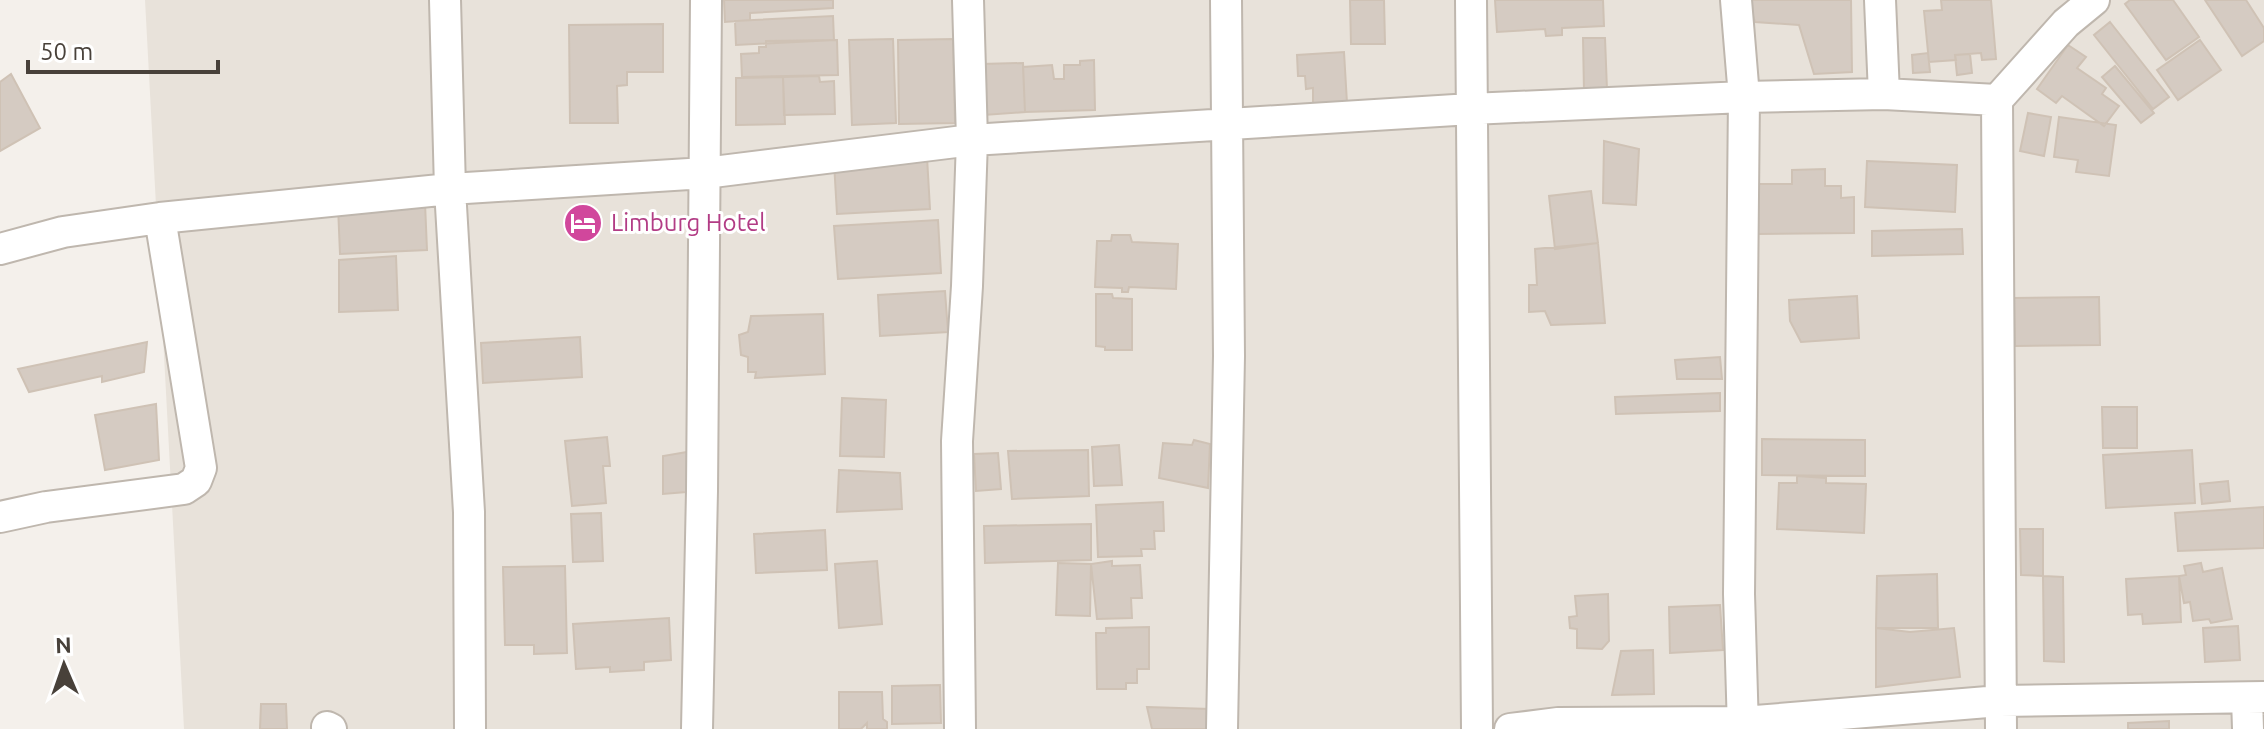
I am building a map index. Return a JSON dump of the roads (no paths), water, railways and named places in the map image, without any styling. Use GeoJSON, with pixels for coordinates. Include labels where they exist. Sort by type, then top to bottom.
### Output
{"type":"FeatureCollection","features":[{"type":"Feature","properties":{"kind":"street"},"geometry":{"type":"LineString","coordinates":[[445,0],[450,189],[469,512],[470,729]]}},
{"type":"Feature","properties":{"kind":"street"},"geometry":{"type":"LineString","coordinates":[[697,729],[706,0]]}},
{"type":"Feature","properties":{"kind":"street"},"geometry":{"type":"LineString","coordinates":[[960,729],[957,441],[972,140],[968,0]]}},
{"type":"Feature","properties":{"kind":"street"},"geometry":{"type":"LineString","coordinates":[[1222,729],[1229,356],[1226,0]]}},
{"type":"Feature","properties":{"kind":"street"},"geometry":{"type":"LineString","coordinates":[[1471,0],[1477,729]]}},
{"type":"Feature","properties":{"kind":"street"},"geometry":{"type":"LineString","coordinates":[[1736,0],[1744,97],[1739,594],[1743,726]]}},
{"type":"Feature","properties":{"kind":"street"},"geometry":{"type":"LineString","coordinates":[[1880,0],[1884,94]]}},
{"type":"Feature","properties":{"kind":"street"},"geometry":{"type":"LineString","coordinates":[[2001,715],[1997,100],[2066,23],[2094,0]]}},
{"type":"Feature","properties":{"kind":"street"},"geometry":{"type":"LineString","coordinates":[[0,249],[63,232],[160,218],[450,189],[705,173],[972,140],[1471,109],[1744,97],[1884,94],[1997,100]]}},
{"type":"Feature","properties":{"kind":"street"},"geometry":{"type":"LineString","coordinates":[[0,517],[46,507],[184,489],[196,481],[201,468],[160,218]]}},
{"type":"Feature","properties":{"kind":"street"},"geometry":{"type":"LineString","coordinates":[[1510,729],[1558,723],[1743,726],[2001,715],[2256,697],[2248,729]]}},
{"type":"Feature","properties":{"kind":"place","name":"Limburg Hotel"},"geometry":{"type":"Point","coordinates":[583,223]}}]}
